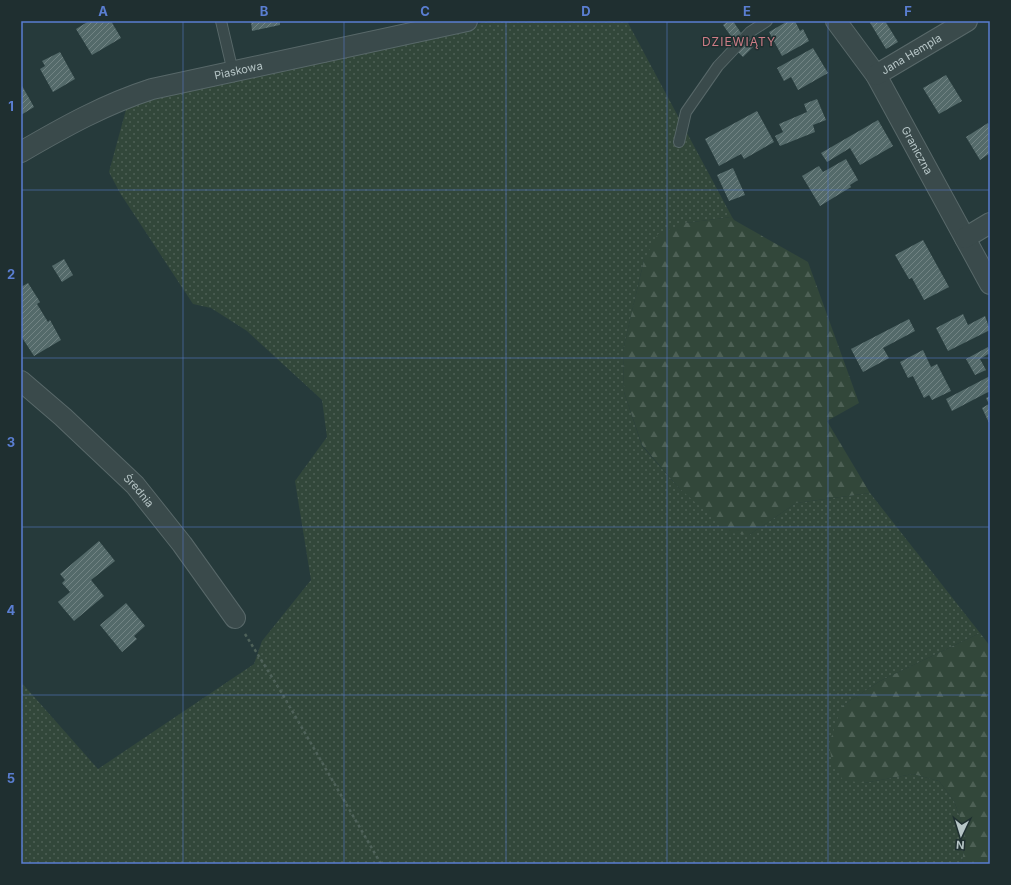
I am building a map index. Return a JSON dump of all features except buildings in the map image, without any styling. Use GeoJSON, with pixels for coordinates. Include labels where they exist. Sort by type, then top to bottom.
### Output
{"type":"FeatureCollection","features":[{"type":"Feature","properties":{"kind":"street","name":"Piaskowa"},"geometry":{"type":"LineString","coordinates":[[21,152],[83,116],[127,97],[152,89],[467,21]]}},
{"type":"Feature","properties":{"kind":"street","name":"Graniczna"},"geometry":{"type":"LineString","coordinates":[[836,21],[876,75],[990,284]]}},
{"type":"Feature","properties":{"kind":"street","name":"Jana Hempla"},"geometry":{"type":"LineString","coordinates":[[876,75],[967,21]]}},
{"type":"Feature","properties":{"kind":"street"},"geometry":{"type":"LineString","coordinates":[[964,238],[990,223]]}},
{"type":"Feature","properties":{"kind":"street","name":"Średnia"},"geometry":{"type":"LineString","coordinates":[[21,381],[63,417],[135,485],[182,544],[235,618]]}},
{"type":"Feature","properties":{"kind":"lane"},"geometry":{"type":"LineString","coordinates":[[221,21],[233,72]]}},
{"type":"Feature","properties":{"kind":"lane"},"geometry":{"type":"LineString","coordinates":[[679,142],[686,112],[718,66],[750,32],[767,21]]}},
{"type":"Feature","properties":{"kind":"path"},"geometry":{"type":"LineString","coordinates":[[235,618],[280,690],[381,864]]}},
{"type":"Feature","properties":{"kind":"green space"},"geometry":{"type":"Polygon","coordinates":[[[484,21],[627,21],[732,217],[685,223],[644,260],[623,350],[624,392],[642,446],[679,488],[749,535],[796,503],[870,493],[980,633],[880,681],[842,706],[864,783],[913,774],[939,781],[954,801],[961,820],[965,840],[962,864],[21,864],[21,682],[98,769],[254,664],[262,641],[311,580],[295,481],[327,437],[322,400],[247,331],[211,308],[193,304],[120,193],[109,172],[127,106],[209,85],[472,28],[484,21]]]}},
{"type":"Feature","properties":{"kind":"green space"},"geometry":{"type":"Polygon","coordinates":[[[732,217],[734,220],[808,262],[859,403],[827,421],[870,493],[796,503],[749,535],[730,533],[679,488],[642,445],[624,392],[623,350],[644,260],[658,234],[685,223],[732,217]]]}},
{"type":"Feature","properties":{"kind":"green space"},"geometry":{"type":"Polygon","coordinates":[[[980,633],[990,646],[990,864],[962,864],[965,840],[961,820],[954,801],[939,781],[913,774],[864,783],[843,780],[832,762],[829,744],[842,706],[880,681],[980,633]]]}},
{"type":"Feature","properties":{"kind":"district","name":"DZIEWIĄTY"},"geometry":{"type":"Point","coordinates":[739,42]}}]}
